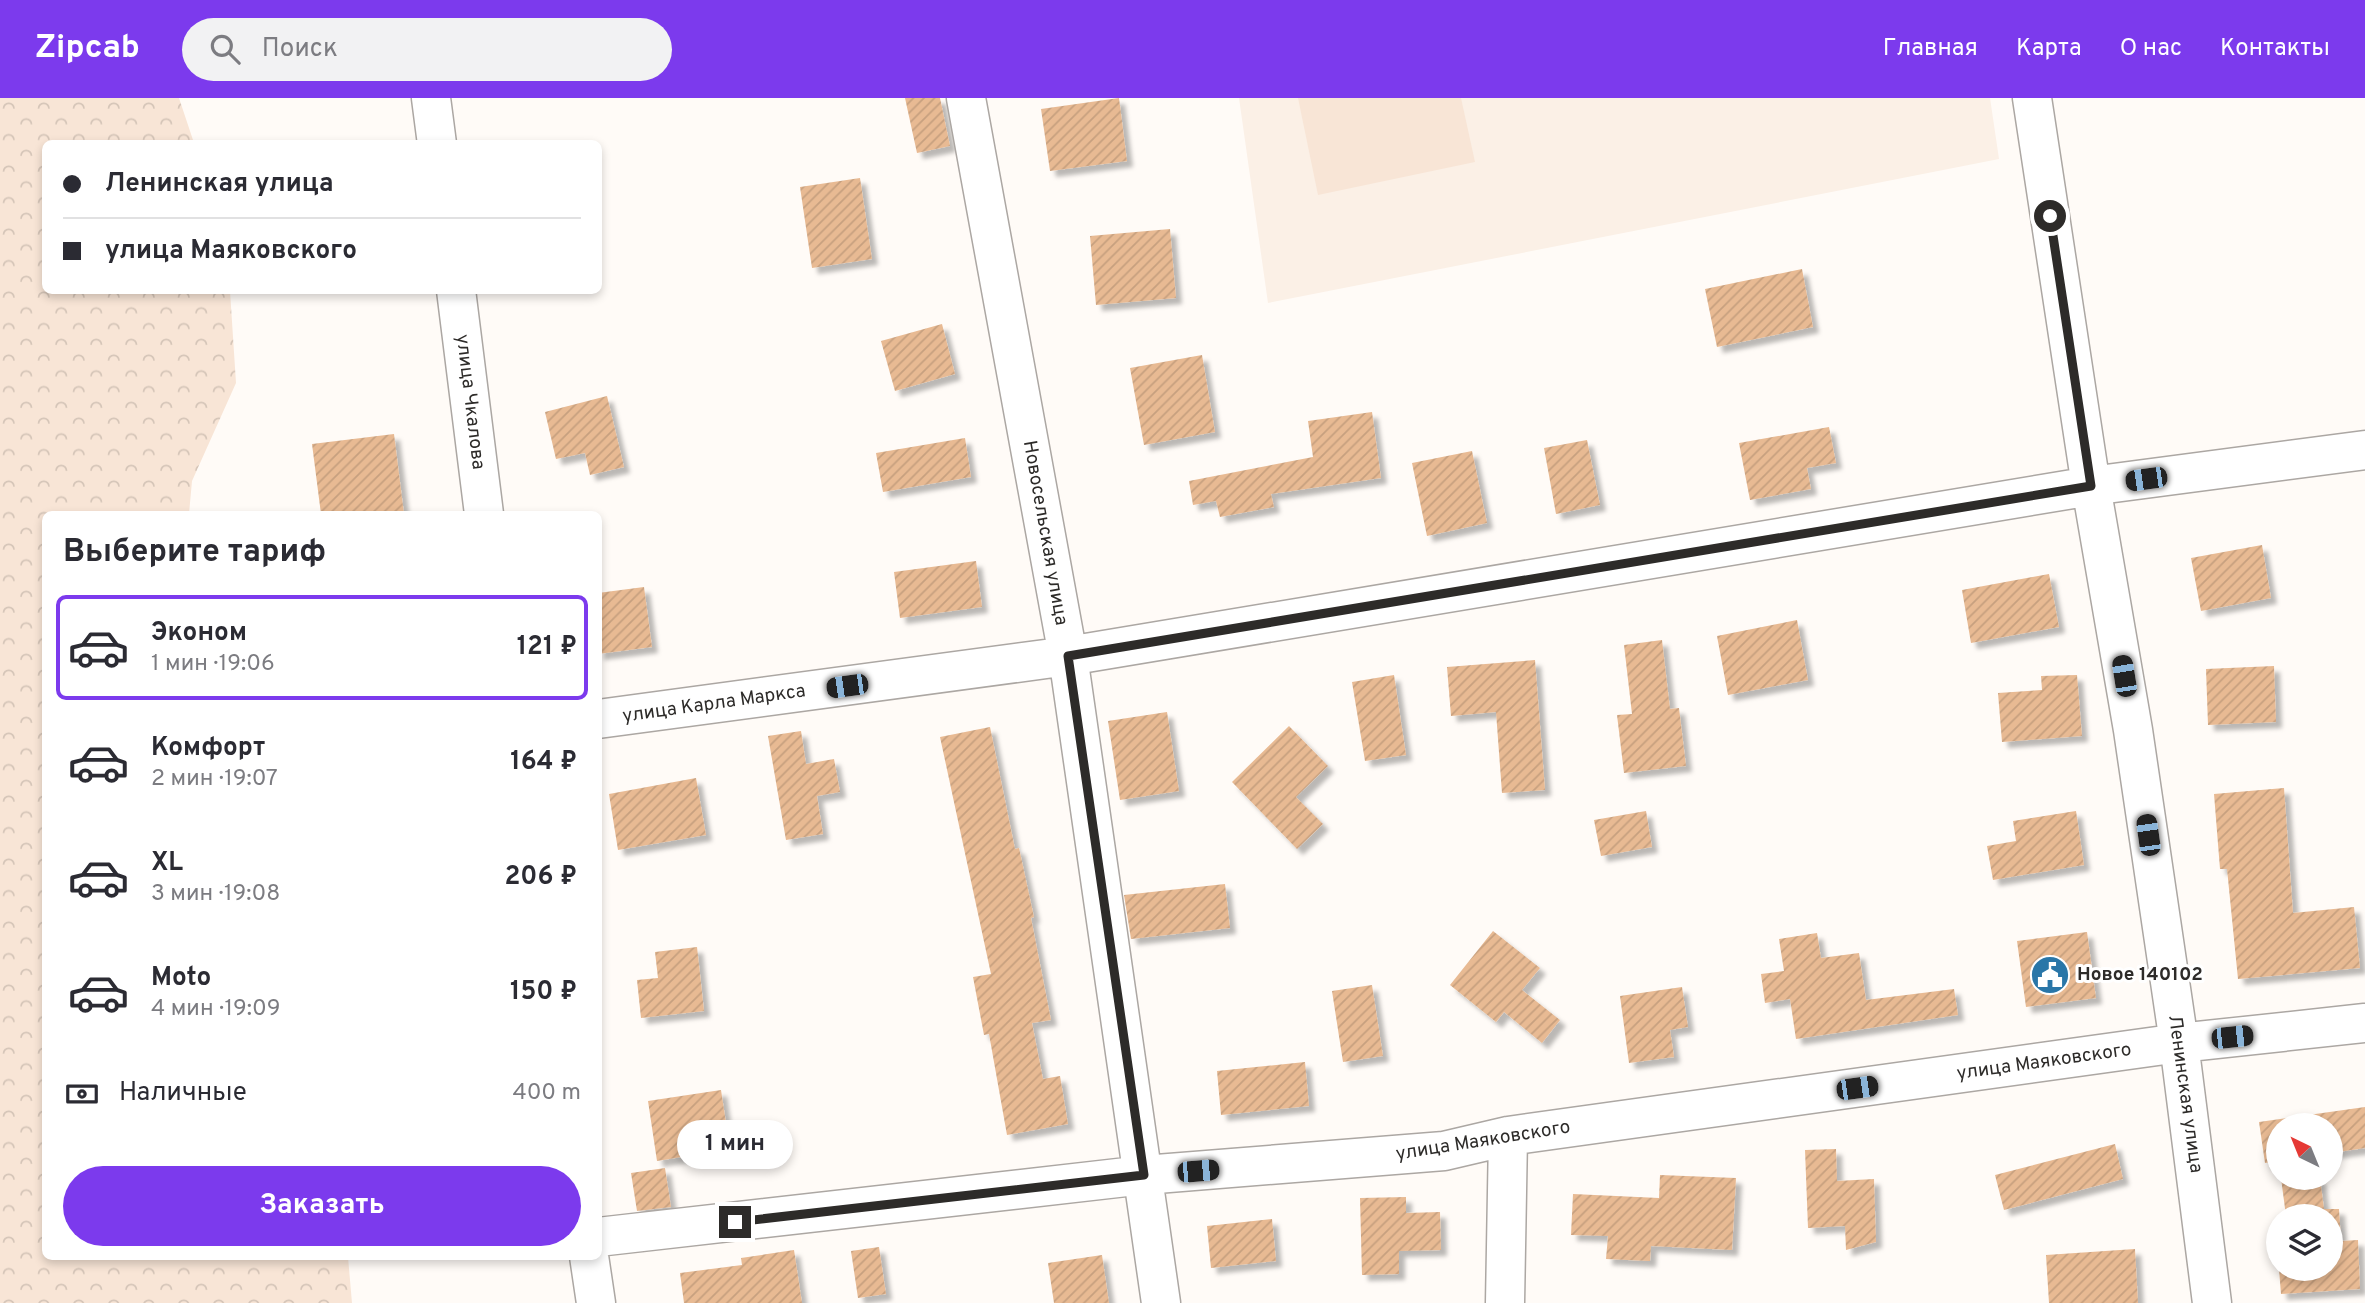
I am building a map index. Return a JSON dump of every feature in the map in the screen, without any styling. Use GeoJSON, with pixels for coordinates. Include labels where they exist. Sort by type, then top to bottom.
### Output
{"type":"FeatureCollection","features":[{"type":"Feature","properties":{"kind":"street"},"geometry":{"type":"LineString","coordinates":[[431,98],[436,140]]}},
{"type":"Feature","properties":{"kind":"street","name":"Новосельская улица"},"geometry":{"type":"LineString","coordinates":[[966,98],[1068,656],[1161,1303]]}},
{"type":"Feature","properties":{"kind":"street","name":"Ленинская улица"},"geometry":{"type":"LineString","coordinates":[[2032,98],[2091,486],[2133,730],[2179,1043],[2212,1303]]}},
{"type":"Feature","properties":{"kind":"street","name":"улица Чкалова"},"geometry":{"type":"LineString","coordinates":[[456,294],[484,511]]}},
{"type":"Feature","properties":{"kind":"street","name":"улица Карла Маркса"},"geometry":{"type":"LineString","coordinates":[[602,718],[1068,656],[2091,486],[2365,450]]}},
{"type":"Feature","properties":{"kind":"street","name":"улица Маяковского"},"geometry":{"type":"LineString","coordinates":[[602,1237],[1144,1175],[1444,1151],[1508,1136],[2179,1043],[2365,1023]]}},
{"type":"Feature","properties":{"kind":"street"},"geometry":{"type":"LineString","coordinates":[[1505,1303],[1508,1136]]}},
{"type":"Feature","properties":{"kind":"street"},"geometry":{"type":"LineString","coordinates":[[590,1260],[596,1303]]}},
{"type":"Feature","properties":{"kind":"shaded area"},"geometry":{"type":"Polygon","coordinates":[[[1239,98],[1990,98],[1999,159],[1268,303],[1239,98]]]}},
{"type":"Feature","properties":{"kind":"green space"},"geometry":{"type":"Polygon","coordinates":[[[0,98],[179,98],[193,140],[42,140],[42,294],[230,294],[236,383],[192,481],[189,511],[42,511],[42,1260],[348,1260],[352,1303],[0,1303],[0,98]]]}},
{"type":"Feature","properties":{"kind":"green space"},"geometry":{"type":"Polygon","coordinates":[[[1298,98],[1461,98],[1475,162],[1318,195],[1298,98]]]}},
{"type":"Feature","properties":{"kind":"building"},"geometry":{"type":"Polygon","coordinates":[[[905,98],[940,98],[950,146],[917,153],[905,98]]]}},
{"type":"Feature","properties":{"kind":"building"},"geometry":{"type":"Polygon","coordinates":[[[1119,98],[1127,161],[1050,171],[1041,109],[1119,98]]]}},
{"type":"Feature","properties":{"kind":"building"},"geometry":{"type":"Polygon","coordinates":[[[860,178],[872,259],[812,268],[800,187],[860,178]]]}},
{"type":"Feature","properties":{"kind":"building"},"geometry":{"type":"Polygon","coordinates":[[[1170,229],[1176,298],[1096,305],[1090,236],[1170,229]]]}},
{"type":"Feature","properties":{"kind":"building"},"geometry":{"type":"Polygon","coordinates":[[[1802,269],[1813,327],[1717,347],[1705,289],[1802,269]]]}},
{"type":"Feature","properties":{"kind":"building"},"geometry":{"type":"Polygon","coordinates":[[[942,324],[955,374],[895,391],[881,341],[942,324]]]}},
{"type":"Feature","properties":{"kind":"building"},"geometry":{"type":"Polygon","coordinates":[[[1202,355],[1215,432],[1144,445],[1130,368],[1202,355]]]}},
{"type":"Feature","properties":{"kind":"building"},"geometry":{"type":"Polygon","coordinates":[[[607,396],[624,467],[590,475],[585,453],[556,459],[545,412],[607,396]]]}},
{"type":"Feature","properties":{"kind":"building"},"geometry":{"type":"Polygon","coordinates":[[[1372,412],[1381,478],[1271,494],[1274,507],[1220,517],[1216,501],[1193,505],[1189,481],[1313,457],[1308,421],[1372,412]]]}},
{"type":"Feature","properties":{"kind":"building"},"geometry":{"type":"Polygon","coordinates":[[[1829,427],[1836,463],[1807,468],[1811,489],[1750,500],[1739,443],[1829,427]]]}},
{"type":"Feature","properties":{"kind":"building"},"geometry":{"type":"Polygon","coordinates":[[[394,434],[404,511],[321,511],[312,444],[394,434]]]}},
{"type":"Feature","properties":{"kind":"building"},"geometry":{"type":"Polygon","coordinates":[[[965,438],[971,477],[883,492],[876,453],[965,438]]]}},
{"type":"Feature","properties":{"kind":"building"},"geometry":{"type":"Polygon","coordinates":[[[1587,440],[1600,505],[1556,514],[1544,448],[1587,440]]]}},
{"type":"Feature","properties":{"kind":"building"},"geometry":{"type":"Polygon","coordinates":[[[1472,451],[1487,523],[1427,536],[1412,463],[1472,451]]]}},
{"type":"Feature","properties":{"kind":"building"},"geometry":{"type":"Polygon","coordinates":[[[2262,545],[2271,598],[2201,611],[2191,558],[2262,545]]]}},
{"type":"Feature","properties":{"kind":"building"},"geometry":{"type":"Polygon","coordinates":[[[976,561],[982,607],[900,618],[894,572],[976,561]]]}},
{"type":"Feature","properties":{"kind":"building"},"geometry":{"type":"Polygon","coordinates":[[[2049,574],[2059,627],[1971,643],[1962,590],[2049,574]]]}},
{"type":"Feature","properties":{"kind":"building"},"geometry":{"type":"Polygon","coordinates":[[[644,587],[652,647],[602,653],[602,592],[644,587]]]}},
{"type":"Feature","properties":{"kind":"building"},"geometry":{"type":"Polygon","coordinates":[[[1797,620],[1808,680],[1728,695],[1717,636],[1797,620]]]}},
{"type":"Feature","properties":{"kind":"building"},"geometry":{"type":"Polygon","coordinates":[[[1662,640],[1670,709],[1679,708],[1686,766],[1624,773],[1617,715],[1632,714],[1624,645],[1662,640]]]}},
{"type":"Feature","properties":{"kind":"building"},"geometry":{"type":"Polygon","coordinates":[[[1535,660],[1545,790],[1502,793],[1496,712],[1451,716],[1447,667],[1535,660]]]}},
{"type":"Feature","properties":{"kind":"building"},"geometry":{"type":"Polygon","coordinates":[[[2274,666],[2276,722],[2208,725],[2206,669],[2274,666]]]}},
{"type":"Feature","properties":{"kind":"building"},"geometry":{"type":"Polygon","coordinates":[[[1394,675],[1406,755],[1365,761],[1352,682],[1394,675]]]}},
{"type":"Feature","properties":{"kind":"building"},"geometry":{"type":"Polygon","coordinates":[[[2077,675],[2082,736],[2002,742],[1998,693],[2042,690],[2041,676],[2077,675]]]}},
{"type":"Feature","properties":{"kind":"building"},"geometry":{"type":"Polygon","coordinates":[[[1167,712],[1179,791],[1120,800],[1108,721],[1167,712]]]}},
{"type":"Feature","properties":{"kind":"building"},"geometry":{"type":"Polygon","coordinates":[[[1289,726],[1328,766],[1296,797],[1323,824],[1297,849],[1232,782],[1289,726]]]}},
{"type":"Feature","properties":{"kind":"building"},"geometry":{"type":"Polygon","coordinates":[[[990,727],[1015,849],[1019,848],[1034,917],[1031,918],[1051,1020],[1032,1023],[1043,1079],[1060,1076],[1068,1124],[1007,1135],[989,1034],[984,1035],[973,977],[991,974],[940,737],[990,727]]]}},
{"type":"Feature","properties":{"kind":"building"},"geometry":{"type":"Polygon","coordinates":[[[801,731],[806,764],[834,759],[840,792],[817,796],[823,834],[786,840],[768,736],[801,731]]]}},
{"type":"Feature","properties":{"kind":"building"},"geometry":{"type":"Polygon","coordinates":[[[696,778],[706,835],[618,850],[609,794],[696,778]]]}},
{"type":"Feature","properties":{"kind":"building"},"geometry":{"type":"Polygon","coordinates":[[[2284,788],[2293,913],[2354,907],[2360,968],[2238,979],[2227,869],[2220,869],[2214,794],[2284,788]]]}},
{"type":"Feature","properties":{"kind":"building"},"geometry":{"type":"Polygon","coordinates":[[[1646,811],[1652,847],[1601,856],[1594,820],[1646,811]]]}},
{"type":"Feature","properties":{"kind":"building"},"geometry":{"type":"Polygon","coordinates":[[[2076,811],[2084,865],[1993,880],[1987,846],[2016,841],[2013,821],[2076,811]]]}},
{"type":"Feature","properties":{"kind":"building"},"geometry":{"type":"Polygon","coordinates":[[[1225,884],[1230,928],[1131,939],[1124,895],[1225,884]]]}},
{"type":"Feature","properties":{"kind":"building"},"geometry":{"type":"Polygon","coordinates":[[[1493,931],[1540,968],[1522,990],[1560,1020],[1542,1043],[1504,1012],[1496,1022],[1450,985],[1493,931]]]}},
{"type":"Feature","properties":{"kind":"building"},"geometry":{"type":"Polygon","coordinates":[[[2087,932],[2096,998],[2026,1007],[2017,941],[2087,932]]]}},
{"type":"Feature","properties":{"kind":"building"},"geometry":{"type":"Polygon","coordinates":[[[1817,933],[1821,958],[1859,953],[1866,1000],[1954,989],[1958,1015],[1796,1039],[1790,999],[1765,1003],[1761,974],[1784,971],[1779,939],[1817,933]]]}},
{"type":"Feature","properties":{"kind":"building"},"geometry":{"type":"Polygon","coordinates":[[[697,947],[704,1011],[641,1018],[637,980],[658,978],[655,952],[697,947]]]}},
{"type":"Feature","properties":{"kind":"building"},"geometry":{"type":"Polygon","coordinates":[[[1372,985],[1383,1056],[1343,1062],[1332,991],[1372,985]]]}},
{"type":"Feature","properties":{"kind":"building"},"geometry":{"type":"Polygon","coordinates":[[[1682,987],[1688,1027],[1670,1030],[1674,1057],[1629,1063],[1620,996],[1682,987]]]}},
{"type":"Feature","properties":{"kind":"building"},"geometry":{"type":"Polygon","coordinates":[[[1305,1062],[1309,1106],[1221,1115],[1217,1071],[1305,1062]]]}},
{"type":"Feature","properties":{"kind":"building"},"geometry":{"type":"Polygon","coordinates":[[[721,1090],[730,1149],[657,1161],[648,1101],[721,1090]]]}},
{"type":"Feature","properties":{"kind":"building"},"geometry":{"type":"Polygon","coordinates":[[[2365,1107],[2365,1148],[2343,1151],[2343,1113],[2323,1113],[2365,1107]]]}},
{"type":"Feature","properties":{"kind":"building"},"geometry":{"type":"Polygon","coordinates":[[[2266,1121],[2266,1163],[2265,1163],[2259,1122],[2266,1121]]]}},
{"type":"Feature","properties":{"kind":"building"},"geometry":{"type":"Polygon","coordinates":[[[2115,1144],[2123,1179],[2004,1210],[1995,1175],[2115,1144]]]}},
{"type":"Feature","properties":{"kind":"building"},"geometry":{"type":"Polygon","coordinates":[[[1836,1149],[1837,1181],[1874,1179],[1876,1242],[1846,1250],[1845,1226],[1808,1228],[1805,1150],[1836,1149]]]}},
{"type":"Feature","properties":{"kind":"building"},"geometry":{"type":"Polygon","coordinates":[[[665,1168],[671,1207],[637,1211],[631,1173],[665,1168]]]}},
{"type":"Feature","properties":{"kind":"building"},"geometry":{"type":"Polygon","coordinates":[[[1660,1175],[1736,1178],[1732,1250],[1651,1246],[1650,1261],[1606,1259],[1608,1236],[1571,1235],[1573,1194],[1659,1198],[1660,1175]]]}},
{"type":"Feature","properties":{"kind":"building"},"geometry":{"type":"Polygon","coordinates":[[[2283,1190],[2322,1190],[2323,1204],[2284,1204],[2283,1190]]]}},
{"type":"Feature","properties":{"kind":"building"},"geometry":{"type":"Polygon","coordinates":[[[1406,1197],[1406,1213],[1440,1212],[1441,1250],[1399,1251],[1399,1274],[1362,1275],[1360,1198],[1406,1197]]]}},
{"type":"Feature","properties":{"kind":"building"},"geometry":{"type":"Polygon","coordinates":[[[1272,1219],[1276,1261],[1211,1268],[1207,1226],[1272,1219]]]}},
{"type":"Feature","properties":{"kind":"building"},"geometry":{"type":"Polygon","coordinates":[[[2358,1240],[2360,1289],[2281,1294],[2280,1281],[2343,1281],[2343,1241],[2358,1240]]]}},
{"type":"Feature","properties":{"kind":"building"},"geometry":{"type":"Polygon","coordinates":[[[879,1247],[886,1294],[858,1298],[851,1251],[879,1247]]]}},
{"type":"Feature","properties":{"kind":"building"},"geometry":{"type":"Polygon","coordinates":[[[2135,1249],[2138,1303],[2049,1303],[2046,1255],[2135,1249]]]}},
{"type":"Feature","properties":{"kind":"building"},"geometry":{"type":"Polygon","coordinates":[[[794,1250],[802,1303],[684,1303],[680,1273],[742,1265],[741,1258],[794,1250]]]}},
{"type":"Feature","properties":{"kind":"building"},"geometry":{"type":"Polygon","coordinates":[[[1102,1255],[1109,1303],[1054,1303],[1048,1263],[1102,1255]]]}},
{"type":"Feature","properties":{"kind":"place","name":"Новое 140102"},"geometry":{"type":"Point","coordinates":[2050,975]}},
{"type":"Feature","properties":{"kind":"route"},"geometry":{"type":"LineString","coordinates":[[735,1222],[1144,1175],[1068,656],[2091,486],[2050,216]]}}]}
